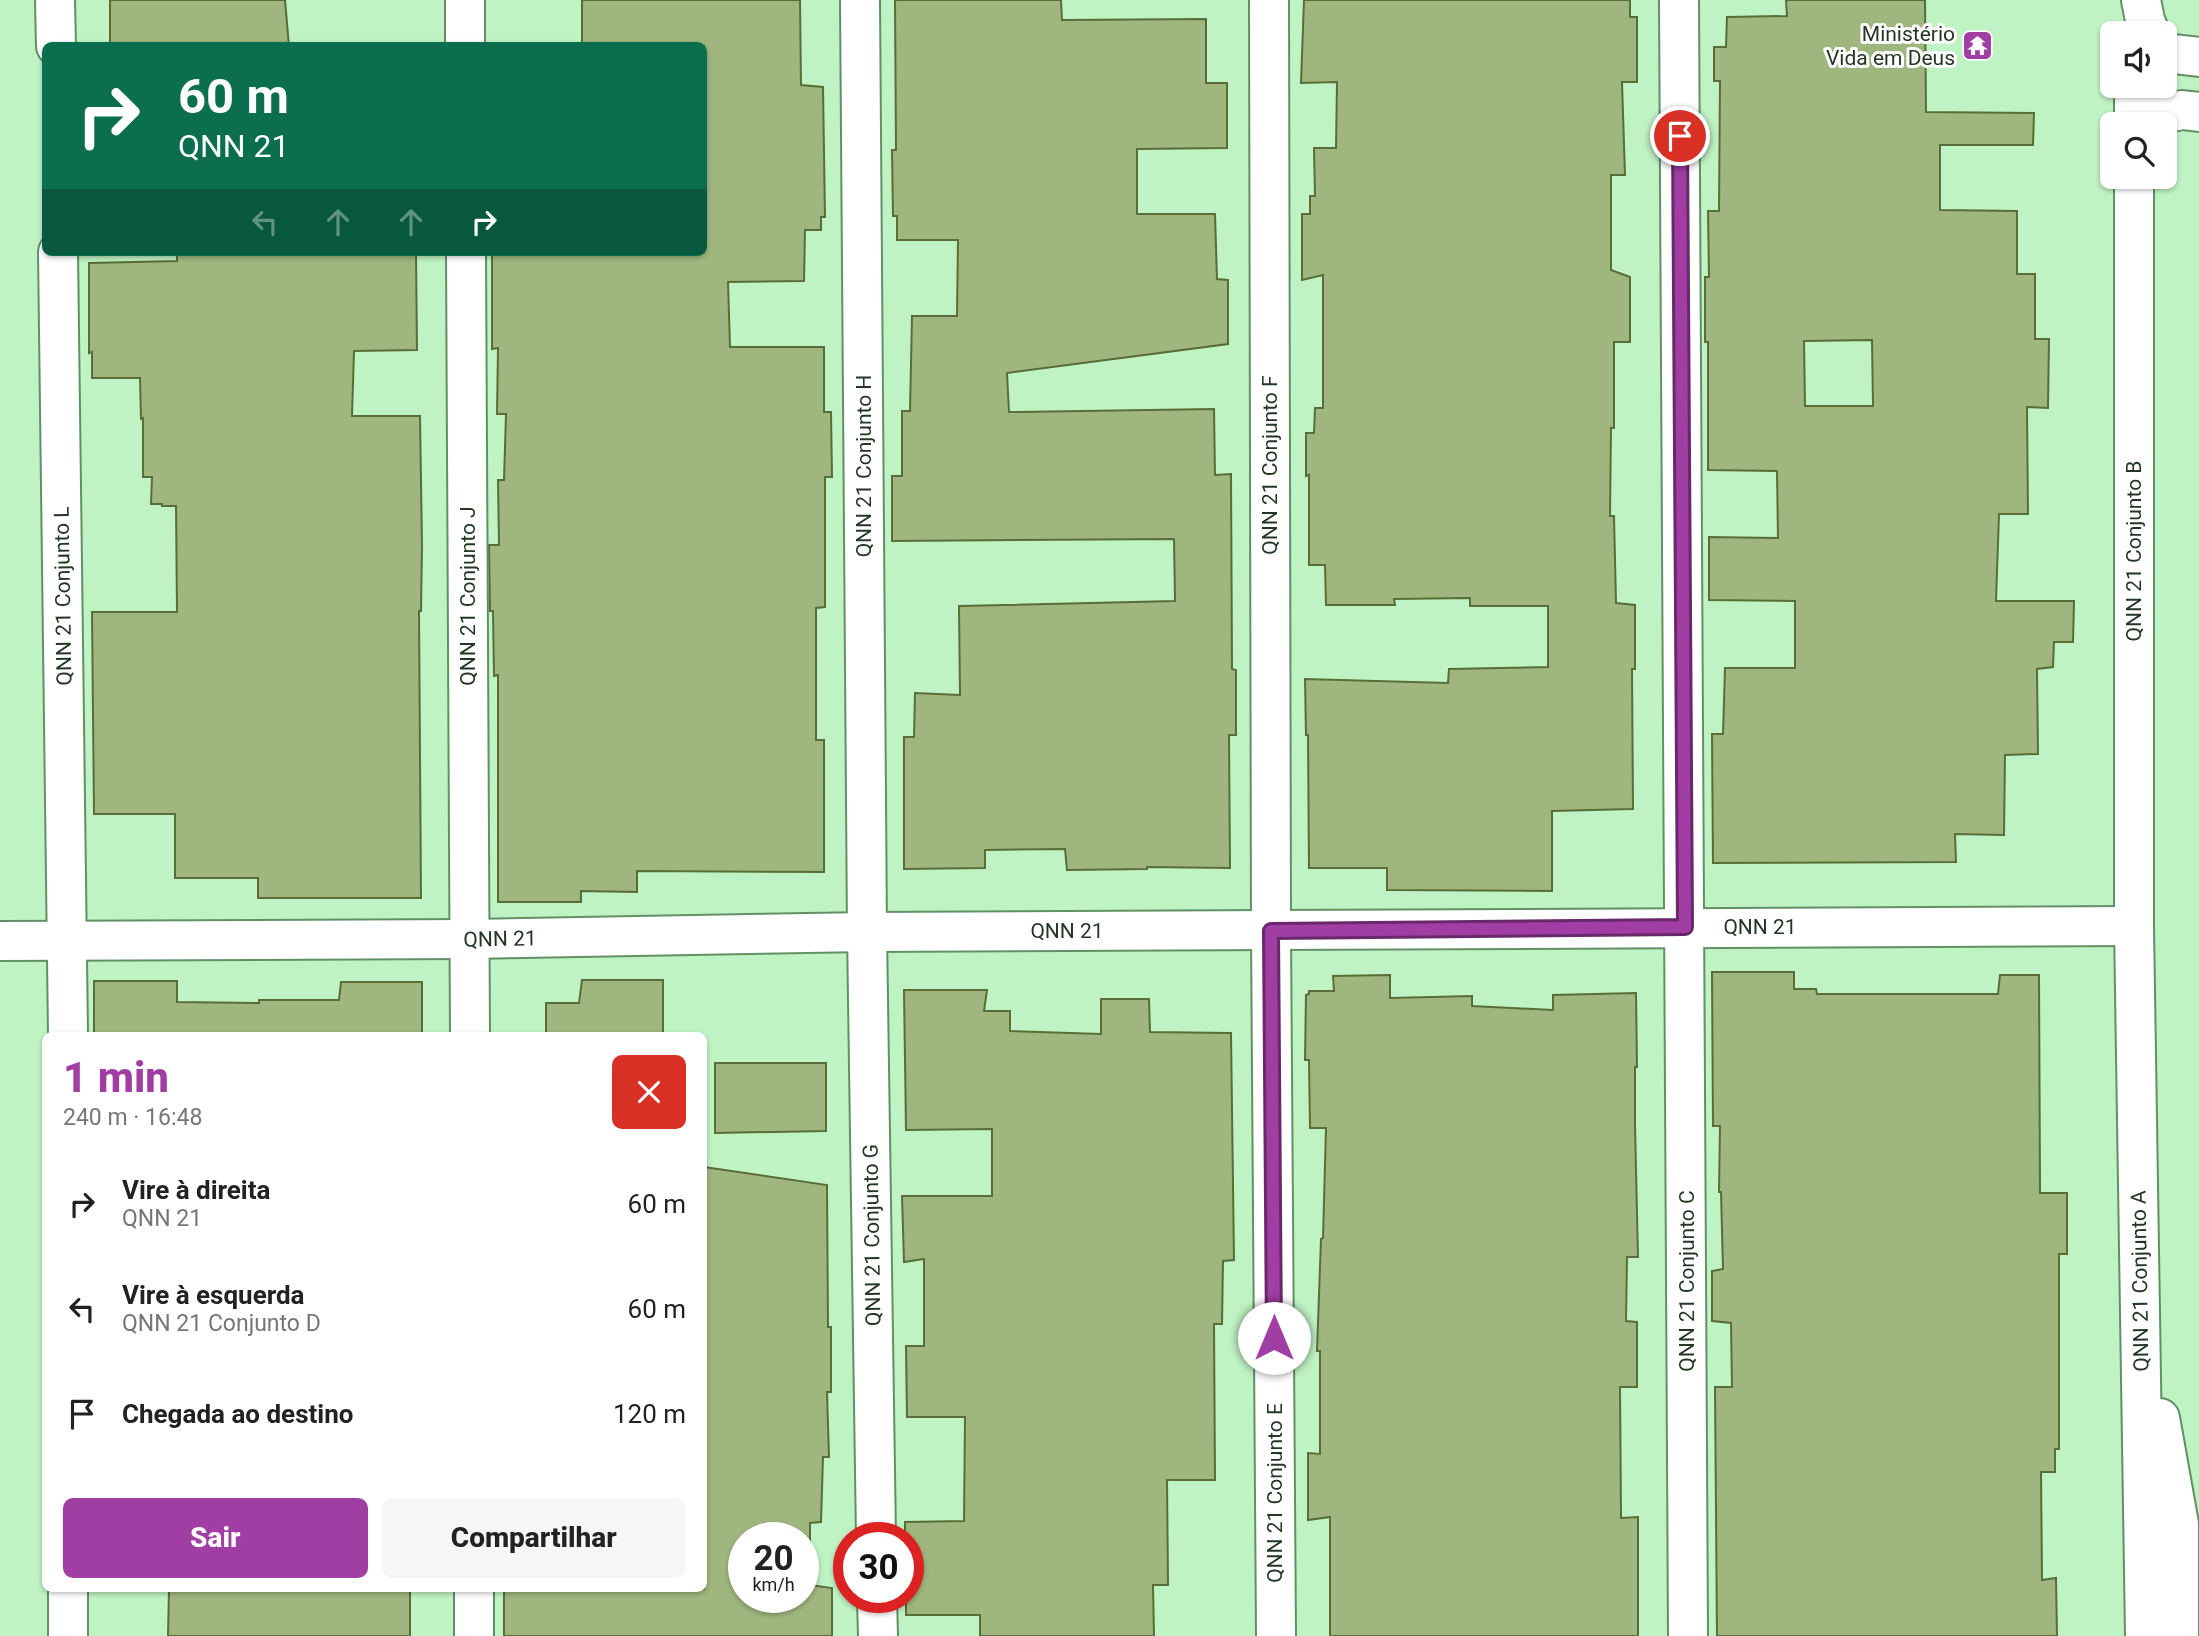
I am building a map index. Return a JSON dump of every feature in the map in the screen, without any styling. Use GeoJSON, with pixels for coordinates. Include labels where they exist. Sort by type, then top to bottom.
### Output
{"type":"FeatureCollection","features":[{"type":"Feature","properties":{"kind":"street"},"geometry":{"type":"LineString","coordinates":[[55,0],[56,42]]}},
{"type":"Feature","properties":{"kind":"street"},"geometry":{"type":"LineString","coordinates":[[464,0],[465,42]]}},
{"type":"Feature","properties":{"kind":"street","name":"QNN 21 Conjunto H"},"geometry":{"type":"LineString","coordinates":[[860,0],[867,932]]}},
{"type":"Feature","properties":{"kind":"street","name":"QNN 21 Conjunto F"},"geometry":{"type":"LineString","coordinates":[[1269,0],[1271,931]]}},
{"type":"Feature","properties":{"kind":"street","name":"QNN 21 Conjunto C"},"geometry":{"type":"LineString","coordinates":[[1679,0],[1688,1636]]}},
{"type":"Feature","properties":{"kind":"street"},"geometry":{"type":"LineString","coordinates":[[2133,0],[2134,21]]}},
{"type":"Feature","properties":{"kind":"street"},"geometry":{"type":"LineString","coordinates":[[2141,0],[2145,21]]}},
{"type":"Feature","properties":{"kind":"street"},"geometry":{"type":"LineString","coordinates":[[2177,54],[2199,57]]}},
{"type":"Feature","properties":{"kind":"street"},"geometry":{"type":"LineString","coordinates":[[2172,112],[2199,112]]}},
{"type":"Feature","properties":{"kind":"street","name":"QNN 21 Conjunto B"},"geometry":{"type":"LineString","coordinates":[[2134,926],[2137,189]]}},
{"type":"Feature","properties":{"kind":"street","name":"QNN 21 Conjunto L"},"geometry":{"type":"LineString","coordinates":[[58,256],[68,1032]]}},
{"type":"Feature","properties":{"kind":"street","name":"QNN 21 Conjunto J"},"geometry":{"type":"LineString","coordinates":[[466,256],[470,1032]]}},
{"type":"Feature","properties":{"kind":"street","name":"QNN 21"},"geometry":{"type":"LineString","coordinates":[[0,941],[470,939],[867,932],[2134,926]]}},
{"type":"Feature","properties":{"kind":"street","name":"QNN 21 Conjunto A"},"geometry":{"type":"LineString","coordinates":[[2134,926],[2145,1636]]}},
{"type":"Feature","properties":{"kind":"street","name":"QNN 21 Conjunto E"},"geometry":{"type":"LineString","coordinates":[[1271,931],[1276,1636]]}},
{"type":"Feature","properties":{"kind":"street","name":"QNN 21 Conjunto G"},"geometry":{"type":"LineString","coordinates":[[867,932],[876,1522]]}},
{"type":"Feature","properties":{"kind":"street"},"geometry":{"type":"LineString","coordinates":[[2140,1306],[2179,1524],[2179,1636]]}},
{"type":"Feature","properties":{"kind":"street"},"geometry":{"type":"LineString","coordinates":[[68,1592],[68,1636]]}},
{"type":"Feature","properties":{"kind":"street"},"geometry":{"type":"LineString","coordinates":[[474,1592],[474,1636]]}},
{"type":"Feature","properties":{"kind":"street"},"geometry":{"type":"LineString","coordinates":[[877,1613],[878,1636]]}},
{"type":"Feature","properties":{"kind":"building"},"geometry":{"type":"Polygon","coordinates":[[[110,0],[285,0],[289,42],[110,42],[110,0]]]}},
{"type":"Feature","properties":{"kind":"building"},"geometry":{"type":"Polygon","coordinates":[[[582,0],[800,0],[801,85],[823,87],[825,217],[821,217],[821,230],[805,230],[804,281],[728,282],[730,347],[824,347],[824,412],[831,412],[832,477],[825,477],[825,607],[816,608],[816,740],[824,740],[824,872],[637,871],[637,892],[581,891],[581,902],[498,902],[498,675],[494,676],[489,545],[499,545],[498,480],[504,480],[506,414],[497,414],[498,348],[492,349],[492,256],[707,256],[707,42],[582,42],[582,0]]]}},
{"type":"Feature","properties":{"kind":"building"},"geometry":{"type":"Polygon","coordinates":[[[895,0],[1061,0],[1062,20],[1206,19],[1206,83],[1227,83],[1227,148],[1137,149],[1137,214],[1215,214],[1217,279],[1228,280],[1228,344],[1007,373],[1009,412],[1214,409],[1215,475],[1231,474],[1232,669],[1236,670],[1236,735],[1229,735],[1230,868],[1067,870],[1065,849],[985,850],[985,868],[904,869],[904,737],[914,737],[915,693],[960,695],[959,606],[1175,601],[1174,539],[892,541],[892,476],[902,476],[902,411],[910,411],[912,316],[957,316],[958,240],[897,240],[897,216],[893,216],[892,150],[896,150],[895,0]]]}},
{"type":"Feature","properties":{"kind":"building"},"geometry":{"type":"Polygon","coordinates":[[[1304,0],[1630,0],[1630,17],[1637,17],[1637,82],[1622,82],[1625,175],[1611,175],[1611,270],[1630,277],[1630,342],[1614,342],[1610,516],[1614,516],[1616,603],[1635,605],[1635,669],[1632,669],[1633,809],[1552,811],[1552,891],[1387,890],[1387,868],[1309,868],[1305,679],[1448,683],[1449,669],[1548,667],[1548,606],[1470,606],[1470,598],[1394,599],[1395,605],[1326,605],[1325,565],[1309,565],[1306,433],[1314,433],[1315,408],[1323,408],[1323,275],[1302,280],[1302,214],[1310,214],[1310,196],[1315,196],[1314,148],[1336,148],[1337,82],[1301,83],[1304,0]]]}},
{"type":"Feature","properties":{"kind":"building"},"geometry":{"type":"Polygon","coordinates":[[[1786,0],[1925,0],[1926,112],[2034,113],[2033,145],[1940,145],[1940,210],[2017,211],[2017,274],[2035,274],[2035,339],[2049,339],[2048,408],[2027,407],[2028,514],[1999,514],[1996,601],[2074,601],[2073,642],[2054,642],[2053,667],[2037,669],[2038,754],[2005,755],[2004,835],[1955,834],[1956,862],[1713,863],[1712,734],[1723,734],[1725,668],[1795,668],[1795,601],[1709,600],[1709,537],[1778,538],[1777,471],[1708,470],[1705,277],[1709,277],[1708,211],[1719,211],[1720,81],[1714,81],[1714,47],[1726,47],[1727,17],[1787,16],[1786,0]],[[1872,340],[1804,341],[1805,406],[1873,406],[1872,340]]]}},
{"type":"Feature","properties":{"kind":"building"},"geometry":{"type":"Polygon","coordinates":[[[177,256],[416,256],[417,350],[354,351],[352,416],[420,416],[421,898],[258,898],[258,878],[175,878],[175,814],[94,814],[92,612],[177,612],[176,506],[151,504],[152,477],[143,477],[140,378],[92,378],[92,352],[89,353],[89,263],[177,261],[177,256]]]}},
{"type":"Feature","properties":{"kind":"building"},"geometry":{"type":"Polygon","coordinates":[[[1712,972],[1794,972],[1794,989],[1816,989],[1817,994],[1998,994],[2000,975],[2039,975],[2040,1193],[2067,1193],[2067,1254],[2059,1254],[2059,1449],[2055,1449],[2055,1472],[2041,1472],[2042,1580],[2056,1578],[2057,1636],[1717,1636],[1715,1387],[1732,1387],[1731,1323],[1712,1321],[1712,1271],[1723,1269],[1719,1192],[1720,1126],[1713,1126],[1712,972]]]}},
{"type":"Feature","properties":{"kind":"building"},"geometry":{"type":"Polygon","coordinates":[[[1390,975],[1390,998],[1472,996],[1472,1006],[1553,1010],[1553,995],[1636,993],[1638,1257],[1627,1257],[1626,1321],[1637,1322],[1637,1387],[1620,1387],[1621,1518],[1638,1517],[1638,1636],[1330,1636],[1330,1517],[1308,1520],[1308,1453],[1320,1454],[1320,1351],[1317,1351],[1326,1128],[1310,1128],[1309,1060],[1305,1060],[1306,995],[1309,991],[1334,991],[1333,976],[1390,975]]]}},
{"type":"Feature","properties":{"kind":"building"},"geometry":{"type":"Polygon","coordinates":[[[582,980],[663,980],[663,1032],[546,1032],[546,1003],[579,1003],[582,980]]]}},
{"type":"Feature","properties":{"kind":"building"},"geometry":{"type":"Polygon","coordinates":[[[94,981],[177,981],[177,1002],[259,1003],[259,1000],[339,1000],[341,982],[422,982],[422,1032],[94,1032],[94,981]]]}},
{"type":"Feature","properties":{"kind":"building"},"geometry":{"type":"Polygon","coordinates":[[[904,990],[987,990],[984,1011],[1010,1011],[1010,1031],[1101,1034],[1101,999],[1149,999],[1150,1032],[1231,1033],[1234,1260],[1223,1261],[1222,1324],[1214,1324],[1215,1480],[1167,1480],[1168,1585],[1153,1585],[1154,1636],[980,1636],[980,1615],[906,1615],[924,1613],[924,1522],[905,1522],[964,1521],[965,1417],[907,1417],[906,1346],[924,1346],[924,1259],[904,1262],[902,1196],[992,1196],[992,1129],[906,1130],[904,990]]]}},
{"type":"Feature","properties":{"kind":"building"},"geometry":{"type":"Polygon","coordinates":[[[715,1063],[826,1063],[826,1131],[715,1133],[715,1063]]]}},
{"type":"Feature","properties":{"kind":"building"},"geometry":{"type":"Polygon","coordinates":[[[707,1167],[827,1185],[831,1392],[827,1392],[829,1457],[823,1457],[821,1522],[728,1522],[728,1613],[819,1613],[819,1586],[832,1588],[832,1636],[504,1636],[504,1592],[707,1592],[707,1167]]]}},
{"type":"Feature","properties":{"kind":"building"},"geometry":{"type":"Polygon","coordinates":[[[169,1592],[410,1592],[410,1636],[168,1636],[169,1592]]]}},
{"type":"Feature","properties":{"kind":"place","name":"Ministério Vida em Deus"},"geometry":{"type":"Point","coordinates":[1978,46]}},
{"type":"Feature","properties":{"kind":"route"},"geometry":{"type":"LineString","coordinates":[[1274,1338],[1271,931],[1685,927],[1680,136]]}}]}
